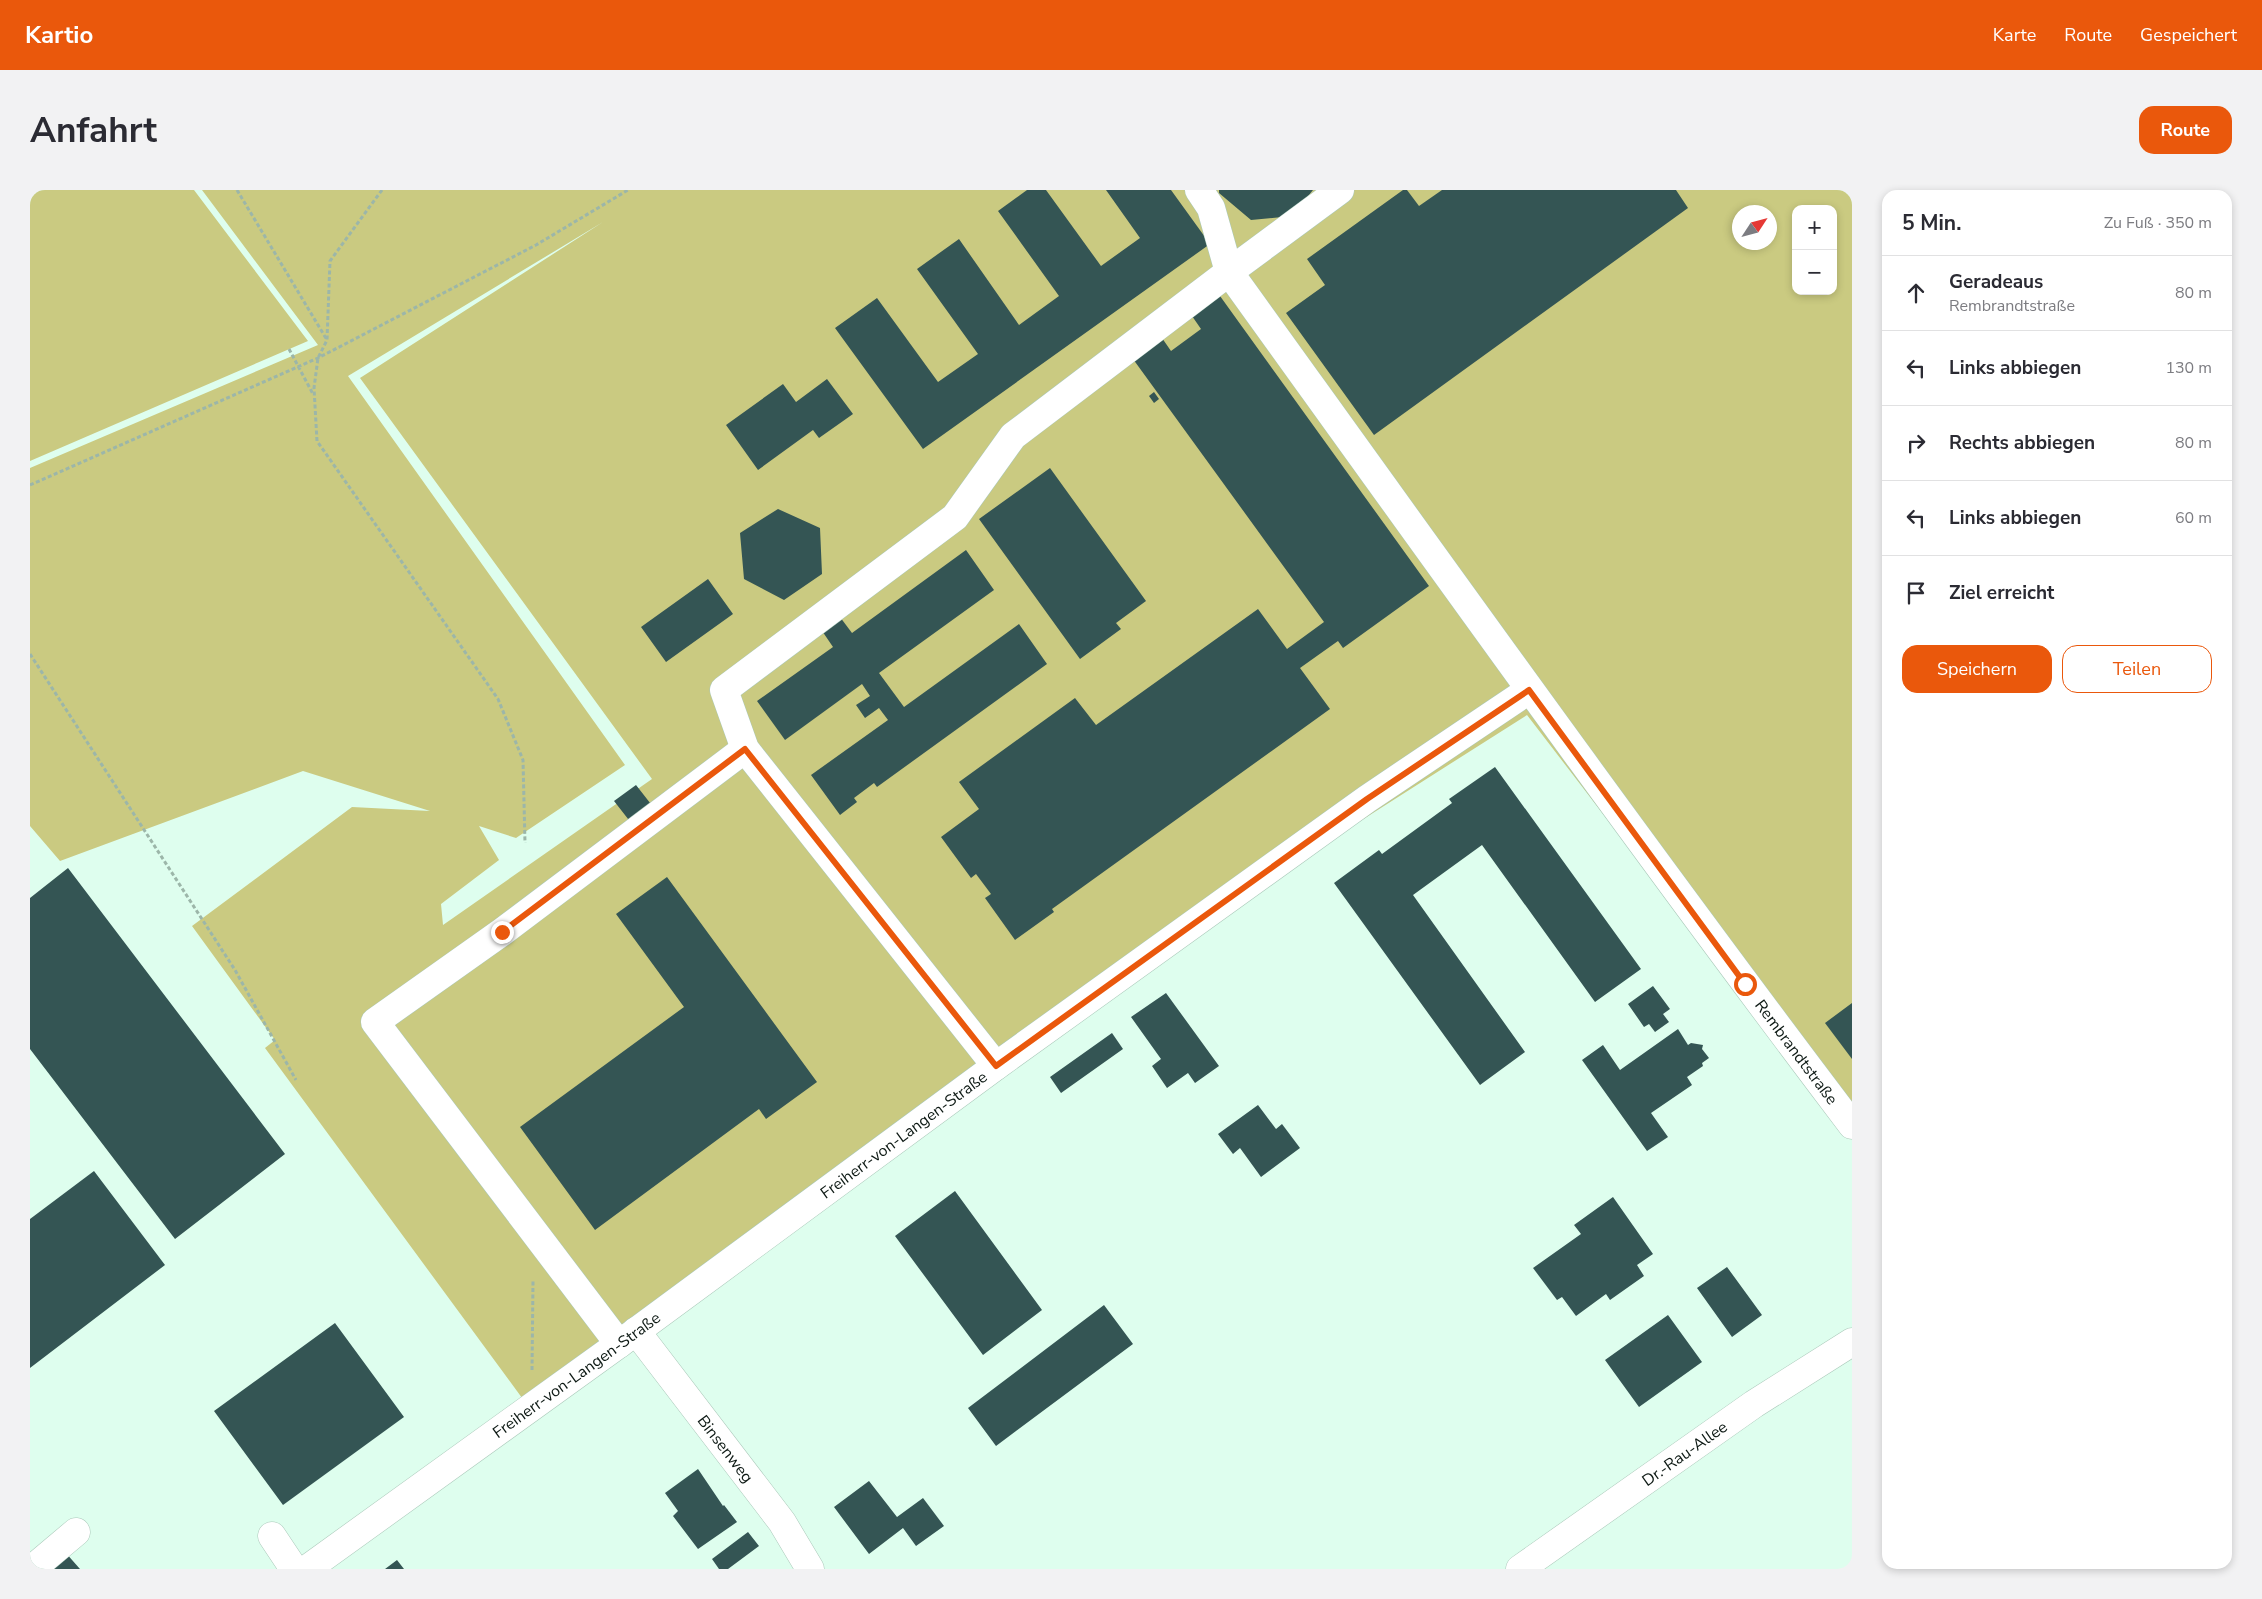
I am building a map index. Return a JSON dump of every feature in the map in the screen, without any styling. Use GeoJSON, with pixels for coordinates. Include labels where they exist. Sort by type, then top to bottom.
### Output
{"type":"FeatureCollection","features":[{"type":"Feature","properties":{"kind":"street","name":"Rembrandtstraße"},"geometry":{"type":"LineString","coordinates":[[1199,190],[1212,208],[1230,272],[1529,690],[1852,1125]]}},
{"type":"Feature","properties":{"kind":"street"},"geometry":{"type":"LineString","coordinates":[[996,1066],[745,749],[724,690],[955,517],[1013,436],[1340,190]]}},
{"type":"Feature","properties":{"kind":"street","name":"Freiherr-von-Langen-Straße"},"geometry":{"type":"LineString","coordinates":[[307,1569],[628,1338],[996,1066],[1367,799],[1529,690]]}},
{"type":"Feature","properties":{"kind":"street","name":"Binsenweg"},"geometry":{"type":"LineString","coordinates":[[745,749],[502,932],[375,1022],[628,1338],[782,1522],[810,1569]]}},
{"type":"Feature","properties":{"kind":"street","name":"Dr.-Rau-Allee"},"geometry":{"type":"LineString","coordinates":[[1520,1569],[1754,1404],[1852,1342]]}},
{"type":"Feature","properties":{"kind":"street"},"geometry":{"type":"LineString","coordinates":[[32,1569],[76,1532]]}},
{"type":"Feature","properties":{"kind":"street"},"geometry":{"type":"LineString","coordinates":[[272,1536],[294,1569]]}},
{"type":"Feature","properties":{"kind":"path"},"geometry":{"type":"LineString","coordinates":[[237,190],[327,340]]}},
{"type":"Feature","properties":{"kind":"path"},"geometry":{"type":"LineString","coordinates":[[382,190],[330,262],[327,340],[318,358],[314,397],[317,441],[498,698],[524,760],[525,843]]}},
{"type":"Feature","properties":{"kind":"path"},"geometry":{"type":"LineString","coordinates":[[30,485],[318,358],[536,245],[628,190]]}},
{"type":"Feature","properties":{"kind":"path"},"geometry":{"type":"LineString","coordinates":[[289,349],[314,397]]}},
{"type":"Feature","properties":{"kind":"path"},"geometry":{"type":"LineString","coordinates":[[30,654],[236,970],[296,1080]]}},
{"type":"Feature","properties":{"kind":"path"},"geometry":{"type":"LineString","coordinates":[[532,1407],[533,1280]]}},
{"type":"Feature","properties":{"kind":"shaded area"},"geometry":{"type":"Polygon","coordinates":[[[30,190],[194,190],[308,341],[30,461],[30,190]]]}},
{"type":"Feature","properties":{"kind":"shaded area"},"geometry":{"type":"Polygon","coordinates":[[[202,190],[1852,190],[1852,1138],[1527,715],[994,1054],[525,1402],[265,1048],[275,1040],[192,926],[352,807],[430,811],[303,771],[60,861],[30,826],[30,468],[318,345],[202,190]],[[603,222],[348,376],[625,765],[516,838],[479,826],[499,860],[441,904],[443,925],[652,779],[360,378],[603,222]]]}},
{"type":"Feature","properties":{"kind":"building"},"geometry":{"type":"Polygon","coordinates":[[[1027,190],[1046,190],[1101,266],[1140,238],[1106,190],[1171,190],[1210,244],[923,449],[835,328],[877,298],[938,382],[978,354],[917,269],[959,239],[1019,325],[1059,296],[998,211],[1027,190]]]}},
{"type":"Feature","properties":{"kind":"building"},"geometry":{"type":"Polygon","coordinates":[[[1219,190],[1313,190],[1292,216],[1251,220],[1219,193],[1219,190]]]}},
{"type":"Feature","properties":{"kind":"building"},"geometry":{"type":"Polygon","coordinates":[[[1403,190],[1407,190],[1419,206],[1442,190],[1676,190],[1688,208],[1374,435],[1286,313],[1325,285],[1307,259],[1403,190]]]}},
{"type":"Feature","properties":{"kind":"building"},"geometry":{"type":"Polygon","coordinates":[[[1220,296],[1429,586],[1343,648],[1338,641],[1300,668],[1330,709],[1052,909],[1054,912],[1015,940],[985,898],[991,894],[976,874],[971,878],[941,837],[979,809],[959,782],[1075,698],[1096,725],[1258,609],[1287,649],[1324,622],[1133,359],[1162,338],[1171,351],[1201,329],[1192,316],[1220,296]]]}},
{"type":"Feature","properties":{"kind":"building"},"geometry":{"type":"Polygon","coordinates":[[[827,379],[853,414],[819,438],[813,430],[758,470],[726,425],[783,384],[796,402],[827,379]]]}},
{"type":"Feature","properties":{"kind":"building"},"geometry":{"type":"Polygon","coordinates":[[[1154,392],[1159,399],[1154,403],[1149,396],[1154,392]]]}},
{"type":"Feature","properties":{"kind":"building"},"geometry":{"type":"Polygon","coordinates":[[[1050,468],[1146,601],[1116,623],[1121,629],[1080,659],[979,519],[1050,468]]]}},
{"type":"Feature","properties":{"kind":"building"},"geometry":{"type":"Polygon","coordinates":[[[778,509],[820,528],[822,574],[784,600],[744,579],[740,533],[778,509]]]}},
{"type":"Feature","properties":{"kind":"building"},"geometry":{"type":"Polygon","coordinates":[[[966,550],[994,590],[879,673],[904,707],[1019,624],[1047,664],[877,787],[874,783],[854,798],[857,802],[840,815],[811,775],[888,720],[879,708],[865,718],[856,705],[870,696],[862,684],[785,740],[757,701],[833,647],[816,622],[834,609],[852,633],[966,550]]]}},
{"type":"Feature","properties":{"kind":"building"},"geometry":{"type":"Polygon","coordinates":[[[708,579],[733,614],[666,662],[641,627],[708,579]]]}},
{"type":"Feature","properties":{"kind":"building"},"geometry":{"type":"Polygon","coordinates":[[[1495,767],[1641,969],[1595,1002],[1482,845],[1413,895],[1525,1052],[1480,1085],[1334,883],[1379,850],[1382,854],[1452,803],[1449,799],[1495,767]]]}},
{"type":"Feature","properties":{"kind":"building"},"geometry":{"type":"Polygon","coordinates":[[[636,785],[654,808],[632,824],[614,801],[636,785]]]}},
{"type":"Feature","properties":{"kind":"building"},"geometry":{"type":"Polygon","coordinates":[[[68,868],[285,1154],[175,1239],[30,1049],[30,898],[68,868]]]}},
{"type":"Feature","properties":{"kind":"building"},"geometry":{"type":"Polygon","coordinates":[[[667,877],[817,1082],[766,1119],[759,1109],[595,1230],[520,1127],[684,1007],[616,914],[667,877]]]}},
{"type":"Feature","properties":{"kind":"building"},"geometry":{"type":"Polygon","coordinates":[[[1653,986],[1670,1009],[1663,1014],[1669,1022],[1655,1032],[1649,1024],[1644,1027],[1628,1004],[1653,986]]]}},
{"type":"Feature","properties":{"kind":"building"},"geometry":{"type":"Polygon","coordinates":[[[1166,993],[1219,1066],[1195,1083],[1188,1073],[1167,1088],[1152,1066],[1161,1059],[1131,1017],[1166,993]]]}},
{"type":"Feature","properties":{"kind":"building"},"geometry":{"type":"Polygon","coordinates":[[[1852,1003],[1852,1059],[1825,1023],[1852,1003]]]}},
{"type":"Feature","properties":{"kind":"building"},"geometry":{"type":"Polygon","coordinates":[[[1678,1029],[1688,1045],[1691,1043],[1703,1045],[1702,1049],[1709,1058],[1702,1063],[1703,1066],[1687,1077],[1692,1085],[1651,1113],[1668,1137],[1647,1151],[1582,1060],[1603,1045],[1620,1070],[1678,1029]]]}},
{"type":"Feature","properties":{"kind":"building"},"geometry":{"type":"Polygon","coordinates":[[[1112,1033],[1123,1049],[1061,1093],[1050,1077],[1112,1033]]]}},
{"type":"Feature","properties":{"kind":"building"},"geometry":{"type":"Polygon","coordinates":[[[1258,1105],[1276,1129],[1282,1124],[1300,1148],[1261,1177],[1240,1148],[1233,1154],[1218,1134],[1258,1105]]]}},
{"type":"Feature","properties":{"kind":"building"},"geometry":{"type":"Polygon","coordinates":[[[94,1171],[165,1265],[30,1368],[30,1219],[94,1171]]]}},
{"type":"Feature","properties":{"kind":"building"},"geometry":{"type":"Polygon","coordinates":[[[955,1191],[1042,1310],[983,1355],[895,1236],[955,1191]]]}},
{"type":"Feature","properties":{"kind":"building"},"geometry":{"type":"Polygon","coordinates":[[[1613,1197],[1653,1254],[1637,1265],[1644,1276],[1610,1300],[1606,1294],[1576,1316],[1562,1297],[1557,1300],[1533,1268],[1581,1234],[1574,1225],[1613,1197]]]}},
{"type":"Feature","properties":{"kind":"building"},"geometry":{"type":"Polygon","coordinates":[[[1727,1267],[1762,1315],[1732,1337],[1697,1288],[1727,1267]]]}},
{"type":"Feature","properties":{"kind":"building"},"geometry":{"type":"Polygon","coordinates":[[[1104,1305],[1133,1344],[996,1446],[968,1408],[1104,1305]]]}},
{"type":"Feature","properties":{"kind":"building"},"geometry":{"type":"Polygon","coordinates":[[[1668,1315],[1702,1362],[1639,1407],[1605,1360],[1668,1315]]]}},
{"type":"Feature","properties":{"kind":"building"},"geometry":{"type":"Polygon","coordinates":[[[335,1323],[404,1417],[283,1505],[214,1411],[335,1323]]]}},
{"type":"Feature","properties":{"kind":"building"},"geometry":{"type":"Polygon","coordinates":[[[698,1469],[723,1506],[737,1522],[698,1549],[673,1516],[678,1511],[665,1493],[698,1469]]]}},
{"type":"Feature","properties":{"kind":"building"},"geometry":{"type":"Polygon","coordinates":[[[869,1481],[897,1517],[923,1498],[944,1526],[916,1546],[903,1528],[869,1554],[834,1507],[869,1481]]]}},
{"type":"Feature","properties":{"kind":"building"},"geometry":{"type":"Polygon","coordinates":[[[748,1532],[759,1546],[728,1569],[719,1569],[712,1559],[748,1532]]]}},
{"type":"Feature","properties":{"kind":"building"},"geometry":{"type":"Polygon","coordinates":[[[65,1552],[80,1569],[46,1569],[65,1552]]]}},
{"type":"Feature","properties":{"kind":"building"},"geometry":{"type":"Polygon","coordinates":[[[397,1560],[404,1569],[385,1569],[397,1560]]]}},
{"type":"Feature","properties":{"kind":"route"},"geometry":{"type":"LineString","coordinates":[[502,932],[745,749],[996,1066],[1367,799],[1529,690],[1745,984]]}}]}
